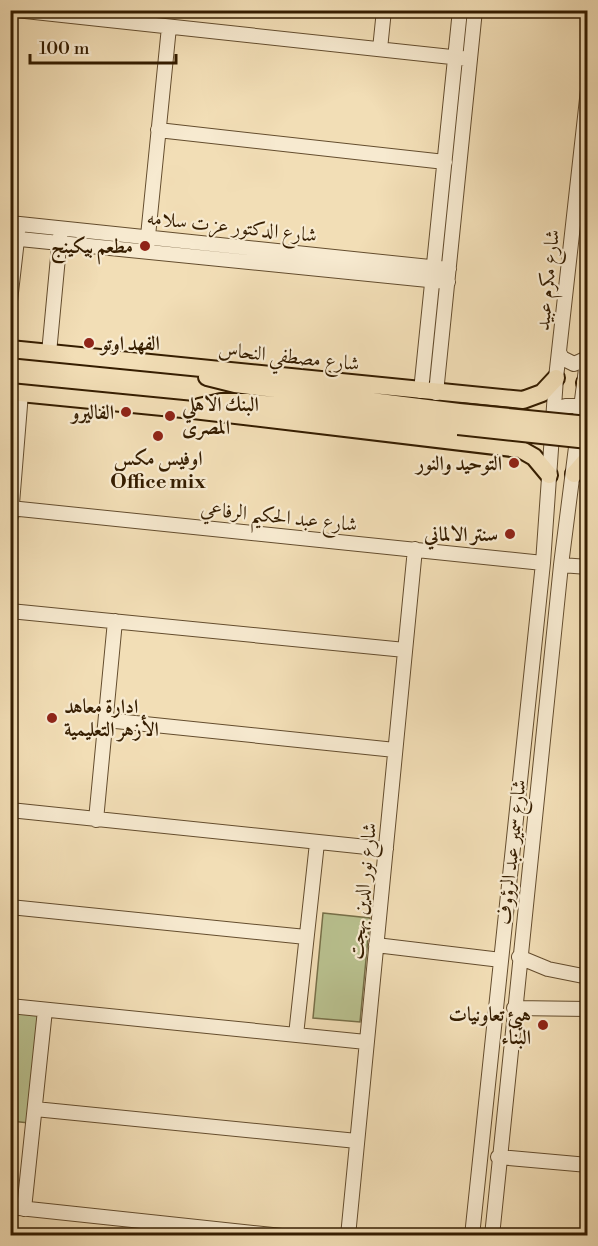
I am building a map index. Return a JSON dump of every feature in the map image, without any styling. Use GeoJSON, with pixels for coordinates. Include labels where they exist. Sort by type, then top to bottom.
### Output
{"type":"FeatureCollection","features":[{"type":"Feature","properties":{"kind":"main road","name":"شارع مصطفي النحاس"},"geometry":{"type":"LineString","coordinates":[[10,349],[488,399],[529,399],[542,393],[556,378]]}},
{"type":"Feature","properties":{"kind":"main road"},"geometry":{"type":"LineString","coordinates":[[189,367],[202,375],[235,384],[585,418]]}},
{"type":"Feature","properties":{"kind":"main road"},"geometry":{"type":"LineString","coordinates":[[16,392],[193,410],[520,449],[534,457],[549,474]]}},
{"type":"Feature","properties":{"kind":"main road"},"geometry":{"type":"LineString","coordinates":[[484,444],[495,433],[499,421],[497,408],[488,399]]}},
{"type":"Feature","properties":{"kind":"main road"},"geometry":{"type":"LineString","coordinates":[[193,410],[207,404],[247,402],[588,440]]}},
{"type":"Feature","properties":{"kind":"main road"},"geometry":{"type":"LineString","coordinates":[[574,474],[588,458]]}},
{"type":"Feature","properties":{"kind":"street"},"geometry":{"type":"LineString","coordinates":[[16,10],[79,14],[169,27],[471,58]]}},
{"type":"Feature","properties":{"kind":"street"},"geometry":{"type":"LineString","coordinates":[[380,49],[384,10]]}},
{"type":"Feature","properties":{"kind":"street"},"geometry":{"type":"LineString","coordinates":[[429,392],[433,274],[460,10]]}},
{"type":"Feature","properties":{"kind":"street"},"geometry":{"type":"LineString","coordinates":[[429,392],[448,275],[475,10]]}},
{"type":"Feature","properties":{"kind":"street"},"geometry":{"type":"LineString","coordinates":[[146,252],[169,27]]}},
{"type":"Feature","properties":{"kind":"street","name":"شارع مكرم عبيد"},"geometry":{"type":"LineString","coordinates":[[549,474],[556,378],[588,90]]}},
{"type":"Feature","properties":{"kind":"street"},"geometry":{"type":"LineString","coordinates":[[158,130],[445,162]]}},
{"type":"Feature","properties":{"kind":"street"},"geometry":{"type":"LineString","coordinates":[[10,301],[15,223]]}},
{"type":"Feature","properties":{"kind":"street","name":"شارع الدكتور عزت سلامه"},"geometry":{"type":"LineString","coordinates":[[15,223],[148,237],[433,274]]}},
{"type":"Feature","properties":{"kind":"street"},"geometry":{"type":"LineString","coordinates":[[49,353],[61,228]]}},
{"type":"Feature","properties":{"kind":"street","name":"شارع الدكتور عزت سلامه"},"geometry":{"type":"LineString","coordinates":[[14,238],[146,252],[448,275]]}},
{"type":"Feature","properties":{"kind":"street"},"geometry":{"type":"LineString","coordinates":[[559,352],[562,358],[574,364],[587,358]]}},
{"type":"Feature","properties":{"kind":"street"},"geometry":{"type":"LineString","coordinates":[[574,474],[585,418],[588,353]]}},
{"type":"Feature","properties":{"kind":"street"},"geometry":{"type":"LineString","coordinates":[[11,511],[16,392]]}},
{"type":"Feature","properties":{"kind":"street"},"geometry":{"type":"LineString","coordinates":[[551,432],[557,428],[560,412],[565,406],[577,406],[585,418]]}},
{"type":"Feature","properties":{"kind":"street","name":"شارع سمير عبد الرؤوف"},"geometry":{"type":"LineString","coordinates":[[472,1236],[543,563],[549,474]]}},
{"type":"Feature","properties":{"kind":"street","name":"شارع سمير عبد الرؤوف"},"geometry":{"type":"LineString","coordinates":[[492,1236],[498,1157],[561,565],[574,474]]}},
{"type":"Feature","properties":{"kind":"street","name":"شارع عبد الحكيم الرفاعي"},"geometry":{"type":"LineString","coordinates":[[11,511],[543,563]]}},
{"type":"Feature","properties":{"kind":"street","name":"شارع نور الدين بهجت"},"geometry":{"type":"LineString","coordinates":[[348,1236],[415,549]]}},
{"type":"Feature","properties":{"kind":"street"},"geometry":{"type":"LineString","coordinates":[[561,565],[588,567]]}},
{"type":"Feature","properties":{"kind":"street"},"geometry":{"type":"LineString","coordinates":[[10,611],[405,650]]}},
{"type":"Feature","properties":{"kind":"street"},"geometry":{"type":"LineString","coordinates":[[96,820],[115,621]]}},
{"type":"Feature","properties":{"kind":"street"},"geometry":{"type":"LineString","coordinates":[[106,720],[395,750]]}},
{"type":"Feature","properties":{"kind":"street"},"geometry":{"type":"LineString","coordinates":[[10,810],[386,849]]}},
{"type":"Feature","properties":{"kind":"street"},"geometry":{"type":"LineString","coordinates":[[296,1035],[317,843]]}},
{"type":"Feature","properties":{"kind":"street"},"geometry":{"type":"LineString","coordinates":[[10,907],[306,937]]}},
{"type":"Feature","properties":{"kind":"street"},"geometry":{"type":"LineString","coordinates":[[376,945],[501,960]]}},
{"type":"Feature","properties":{"kind":"street"},"geometry":{"type":"LineString","coordinates":[[519,957],[548,969],[588,977]]}},
{"type":"Feature","properties":{"kind":"street"},"geometry":{"type":"LineString","coordinates":[[10,1006],[366,1042]]}},
{"type":"Feature","properties":{"kind":"street"},"geometry":{"type":"LineString","coordinates":[[514,1008],[588,1009]]}},
{"type":"Feature","properties":{"kind":"street"},"geometry":{"type":"LineString","coordinates":[[45,1010],[35,1109],[17,1208],[282,1236]]}},
{"type":"Feature","properties":{"kind":"street"},"geometry":{"type":"LineString","coordinates":[[35,1109],[357,1141]]}},
{"type":"Feature","properties":{"kind":"street"},"geometry":{"type":"LineString","coordinates":[[498,1157],[588,1165]]}},
{"type":"Feature","properties":{"kind":"green space"},"geometry":{"type":"Polygon","coordinates":[[[323,913],[370,918],[360,1022],[313,1018],[323,913]]]}},
{"type":"Feature","properties":{"kind":"green space"},"geometry":{"type":"Polygon","coordinates":[[[11,1011],[41,1015],[29,1123],[11,1121],[11,1011]]]}},
{"type":"Feature","properties":{"kind":"place","name":"مطعم بيكينج"},"geometry":{"type":"Point","coordinates":[145,246]}},
{"type":"Feature","properties":{"kind":"place","name":"الفهد اوتو"},"geometry":{"type":"Point","coordinates":[89,343]}},
{"type":"Feature","properties":{"kind":"place","name":"الفاليرو"},"geometry":{"type":"Point","coordinates":[126,412]}},
{"type":"Feature","properties":{"kind":"place","name":"البنك الاهلي المصرى"},"geometry":{"type":"Point","coordinates":[170,416]}},
{"type":"Feature","properties":{"kind":"place","name":"اوفيس مكس Office mix"},"geometry":{"type":"Point","coordinates":[158,436]}},
{"type":"Feature","properties":{"kind":"place","name":"التوحيد والنور"},"geometry":{"type":"Point","coordinates":[514,463]}},
{"type":"Feature","properties":{"kind":"place","name":"سنتر الالماني"},"geometry":{"type":"Point","coordinates":[510,534]}},
{"type":"Feature","properties":{"kind":"place","name":"ادارة معاهد الأزهر التعليمية"},"geometry":{"type":"Point","coordinates":[52,718]}},
{"type":"Feature","properties":{"kind":"place","name":"هيئ تعاونيات البناء"},"geometry":{"type":"Point","coordinates":[543,1025]}}]}
